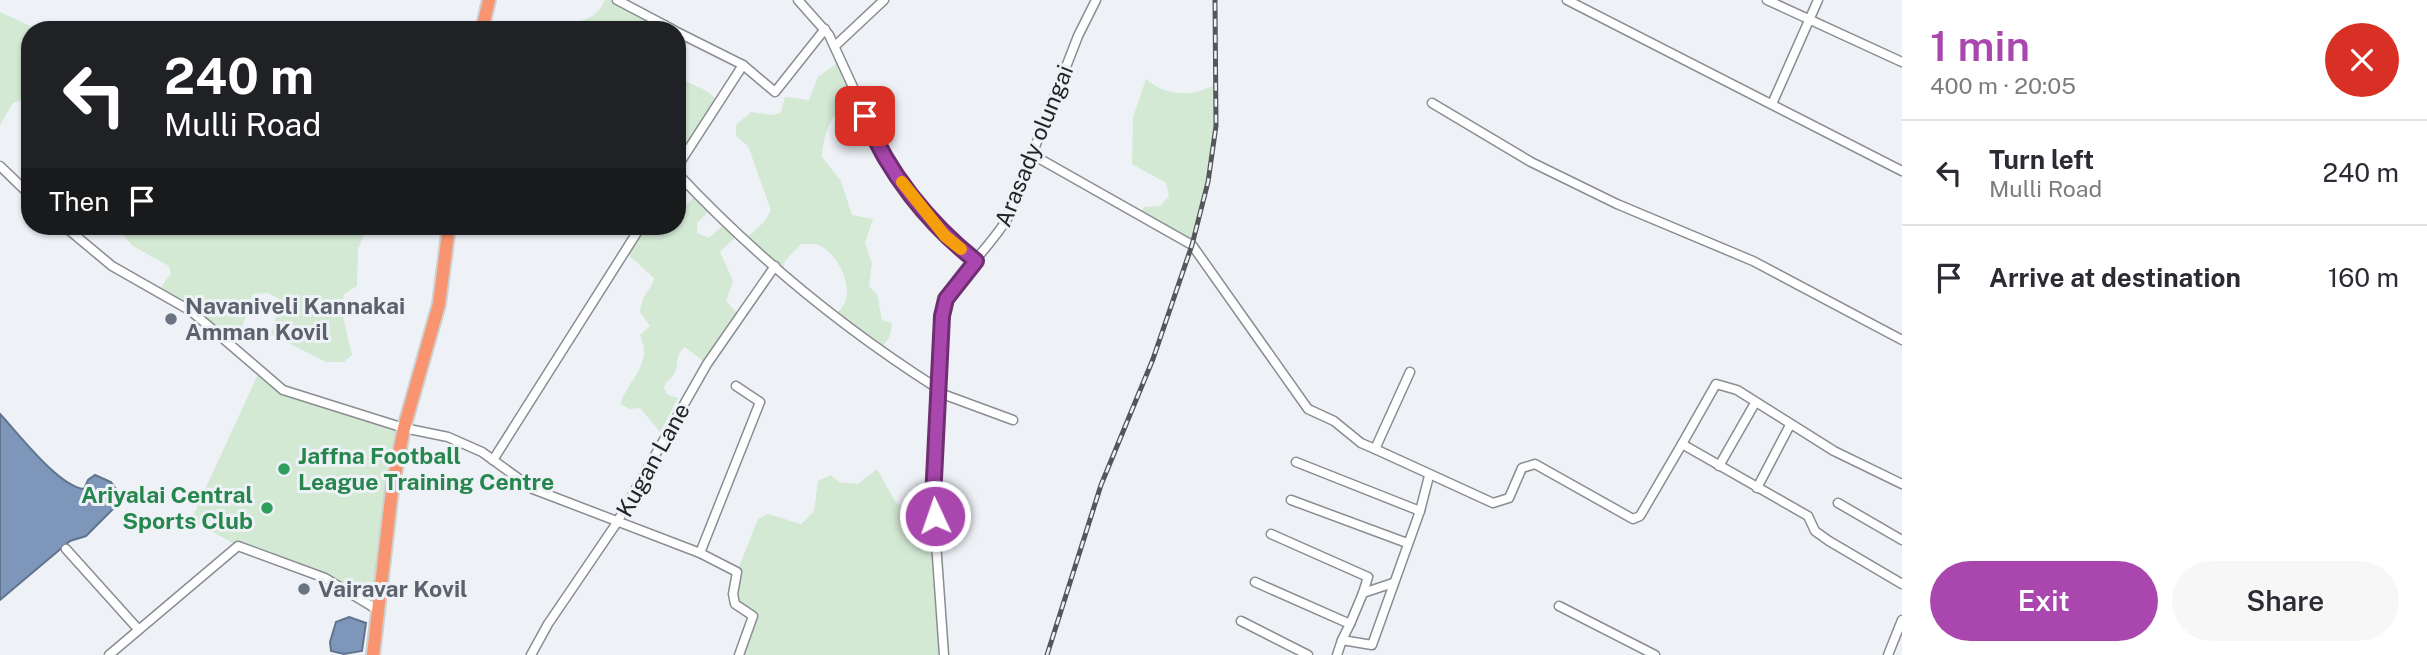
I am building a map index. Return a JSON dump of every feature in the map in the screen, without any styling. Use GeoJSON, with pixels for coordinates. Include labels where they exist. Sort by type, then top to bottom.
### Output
{"type":"FeatureCollection","features":[{"type":"Feature","properties":{"kind":"highway"},"geometry":{"type":"LineString","coordinates":[[484,21],[489,0]]}},
{"type":"Feature","properties":{"kind":"highway"},"geometry":{"type":"LineString","coordinates":[[373,655],[393,490],[404,429],[436,316],[448,235]]}},
{"type":"Feature","properties":{"kind":"street"},"geometry":{"type":"LineString","coordinates":[[617,0],[657,21]]}},
{"type":"Feature","properties":{"kind":"street"},"geometry":{"type":"LineString","coordinates":[[799,0],[825,29],[835,46],[888,163],[945,236],[976,261]]}},
{"type":"Feature","properties":{"kind":"street"},"geometry":{"type":"LineString","coordinates":[[835,46],[884,0]]}},
{"type":"Feature","properties":{"kind":"street","name":"Arasady olungai"},"geometry":{"type":"LineString","coordinates":[[944,655],[933,499],[942,316],[946,299],[993,242],[1007,219],[1078,36],[1096,0]]}},
{"type":"Feature","properties":{"kind":"street"},"geometry":{"type":"LineString","coordinates":[[1567,0],[1902,171]]}},
{"type":"Feature","properties":{"kind":"street"},"geometry":{"type":"LineString","coordinates":[[1767,0],[1902,62]]}},
{"type":"Feature","properties":{"kind":"street"},"geometry":{"type":"LineString","coordinates":[[1772,104],[1818,0]]}},
{"type":"Feature","properties":{"kind":"street"},"geometry":{"type":"LineString","coordinates":[[686,36],[743,65],[775,92],[825,29]]}},
{"type":"Feature","properties":{"kind":"street"},"geometry":{"type":"LineString","coordinates":[[686,153],[743,65]]}},
{"type":"Feature","properties":{"kind":"street"},"geometry":{"type":"LineString","coordinates":[[1433,103],[1531,162],[1617,204],[1753,261],[1902,340]]}},
{"type":"Feature","properties":{"kind":"street"},"geometry":{"type":"LineString","coordinates":[[1033,155],[1192,245],[1308,409],[1334,421],[1361,443],[1429,476],[1501,503],[1509,498],[1522,468],[1535,464],[1633,519],[1640,516],[1716,384],[1737,390],[1843,456],[1902,484]]}},
{"type":"Feature","properties":{"kind":"street"},"geometry":{"type":"LineString","coordinates":[[0,166],[21,186]]}},
{"type":"Feature","properties":{"kind":"street"},"geometry":{"type":"LineString","coordinates":[[686,182],[813,302],[877,350],[937,390],[1013,419]]}},
{"type":"Feature","properties":{"kind":"street"},"geometry":{"type":"LineString","coordinates":[[75,235],[112,267],[191,312],[283,390],[404,429],[447,437],[482,452],[533,489],[700,553],[737,572],[735,604],[753,616],[739,655]]}},
{"type":"Feature","properties":{"kind":"street"},"geometry":{"type":"LineString","coordinates":[[494,460],[635,235]]}},
{"type":"Feature","properties":{"kind":"street","name":"Kugan Lane"},"geometry":{"type":"LineString","coordinates":[[531,655],[548,624],[618,521],[707,363],[775,266]]}},
{"type":"Feature","properties":{"kind":"street"},"geometry":{"type":"LineString","coordinates":[[1375,449],[1410,372]]}},
{"type":"Feature","properties":{"kind":"street"},"geometry":{"type":"LineString","coordinates":[[700,553],[760,402],[736,386]]}},
{"type":"Feature","properties":{"kind":"street"},"geometry":{"type":"LineString","coordinates":[[1719,466],[1755,403]]}},
{"type":"Feature","properties":{"kind":"street"},"geometry":{"type":"LineString","coordinates":[[1757,488],[1790,425]]}},
{"type":"Feature","properties":{"kind":"street"},"geometry":{"type":"LineString","coordinates":[[1682,444],[1808,516],[1815,531],[1902,584]]}},
{"type":"Feature","properties":{"kind":"street"},"geometry":{"type":"LineString","coordinates":[[1296,462],[1420,511]]}},
{"type":"Feature","properties":{"kind":"street"},"geometry":{"type":"LineString","coordinates":[[1342,640],[1372,645],[1420,511],[1429,476]]}},
{"type":"Feature","properties":{"kind":"street"},"geometry":{"type":"LineString","coordinates":[[1291,500],[1407,543]]}},
{"type":"Feature","properties":{"kind":"street"},"geometry":{"type":"LineString","coordinates":[[1838,503],[1902,540]]}},
{"type":"Feature","properties":{"kind":"street"},"geometry":{"type":"LineString","coordinates":[[1271,534],[1368,578],[1337,655]]}},
{"type":"Feature","properties":{"kind":"street"},"geometry":{"type":"LineString","coordinates":[[109,655],[238,546],[325,578],[378,610]]}},
{"type":"Feature","properties":{"kind":"street"},"geometry":{"type":"LineString","coordinates":[[66,549],[138,629]]}},
{"type":"Feature","properties":{"kind":"street"},"geometry":{"type":"LineString","coordinates":[[1255,582],[1350,624]]}},
{"type":"Feature","properties":{"kind":"street"},"geometry":{"type":"LineString","coordinates":[[1363,593],[1393,583]]}},
{"type":"Feature","properties":{"kind":"street"},"geometry":{"type":"LineString","coordinates":[[1559,606],[1655,655]]}},
{"type":"Feature","properties":{"kind":"street"},"geometry":{"type":"LineString","coordinates":[[1888,655],[1902,620]]}},
{"type":"Feature","properties":{"kind":"street"},"geometry":{"type":"LineString","coordinates":[[1241,621],[1308,655]]}},
{"type":"Feature","properties":{"kind":"green space"},"geometry":{"type":"Polygon","coordinates":[[[605,0],[617,0],[657,21],[580,21],[597,12],[605,0]]]}},
{"type":"Feature","properties":{"kind":"green space"},"geometry":{"type":"Polygon","coordinates":[[[0,12],[21,22],[21,100],[13,103],[0,125],[0,12]]]}},
{"type":"Feature","properties":{"kind":"green space"},"geometry":{"type":"Polygon","coordinates":[[[840,61],[858,100],[842,108],[831,121],[822,157],[841,181],[852,215],[873,219],[865,243],[872,263],[869,286],[877,294],[882,320],[892,323],[888,339],[876,350],[831,316],[840,310],[847,291],[841,269],[827,251],[817,244],[801,244],[785,261],[782,272],[745,239],[764,222],[771,210],[748,146],[736,136],[736,125],[751,112],[774,115],[781,112],[785,97],[809,100],[818,77],[840,61]]]}},
{"type":"Feature","properties":{"kind":"green space"},"geometry":{"type":"Polygon","coordinates":[[[1146,79],[1162,89],[1180,93],[1198,92],[1215,84],[1209,165],[1192,245],[1138,215],[1144,207],[1160,206],[1169,196],[1166,183],[1132,164],[1133,117],[1146,79]]]}},
{"type":"Feature","properties":{"kind":"green space"},"geometry":{"type":"Polygon","coordinates":[[[686,81],[705,90],[720,102],[686,153],[686,81]]]}},
{"type":"Feature","properties":{"kind":"green space"},"geometry":{"type":"Polygon","coordinates":[[[697,194],[712,208],[697,223],[697,233],[709,238],[726,222],[739,234],[720,252],[733,281],[726,301],[740,316],[707,364],[685,347],[681,351],[676,371],[664,388],[668,395],[678,398],[660,432],[640,408],[630,409],[620,404],[642,363],[644,354],[640,335],[650,326],[640,312],[643,299],[654,278],[625,252],[635,235],[686,235],[686,205],[697,194]]]}},
{"type":"Feature","properties":{"kind":"green space"},"geometry":{"type":"Polygon","coordinates":[[[123,235],[364,235],[358,249],[357,286],[344,294],[342,312],[352,355],[344,362],[326,362],[271,334],[280,303],[278,298],[268,293],[253,294],[235,348],[158,292],[171,273],[169,266],[133,246],[123,235]]]}},
{"type":"Feature","properties":{"kind":"green space","name":"Jaffna Football League Training Centre"},"geometry":{"type":"Polygon","coordinates":[[[260,370],[283,390],[404,428],[378,610],[325,578],[238,546],[191,520],[260,370]]]}},
{"type":"Feature","properties":{"kind":"green space"},"geometry":{"type":"Polygon","coordinates":[[[877,469],[896,503],[935,516],[944,655],[739,655],[753,616],[735,604],[737,572],[758,519],[768,514],[801,524],[814,511],[818,481],[831,475],[839,482],[858,484],[877,469]]]}},
{"type":"Feature","properties":{"kind":"water"},"geometry":{"type":"Polygon","coordinates":[[[0,414],[39,458],[62,479],[84,489],[88,480],[95,475],[111,482],[123,499],[86,536],[70,541],[0,600],[0,414]]]}},
{"type":"Feature","properties":{"kind":"water"},"geometry":{"type":"Polygon","coordinates":[[[349,617],[366,623],[362,651],[344,654],[331,651],[330,642],[336,622],[349,617]]]}},
{"type":"Feature","properties":{"kind":"railway"},"geometry":{"type":"LineString","coordinates":[[1047,655],[1101,485],[1153,359],[1192,245],[1208,182],[1216,126],[1215,0]]}},
{"type":"Feature","properties":{"kind":"slow traffic"},"geometry":{"type":"LineString","coordinates":[[902,182],[945,236],[961,249]]}},
{"type":"Feature","properties":{"kind":"place","name":"Navaniveli Kannakai Amman Kovil"},"geometry":{"type":"Point","coordinates":[171,319]}},
{"type":"Feature","properties":{"kind":"place","name":"Jaffna Football League Training Centre"},"geometry":{"type":"Point","coordinates":[284,469]}},
{"type":"Feature","properties":{"kind":"place","name":"Ariyalai Central Sports Club"},"geometry":{"type":"Point","coordinates":[267,508]}},
{"type":"Feature","properties":{"kind":"place","name":"Vairavar Kovil"},"geometry":{"type":"Point","coordinates":[304,589]}},
{"type":"Feature","properties":{"kind":"route"},"geometry":{"type":"LineString","coordinates":[[865,116],[888,163],[945,236],[976,261],[946,299],[942,316],[933,499],[935,516]]}}]}
